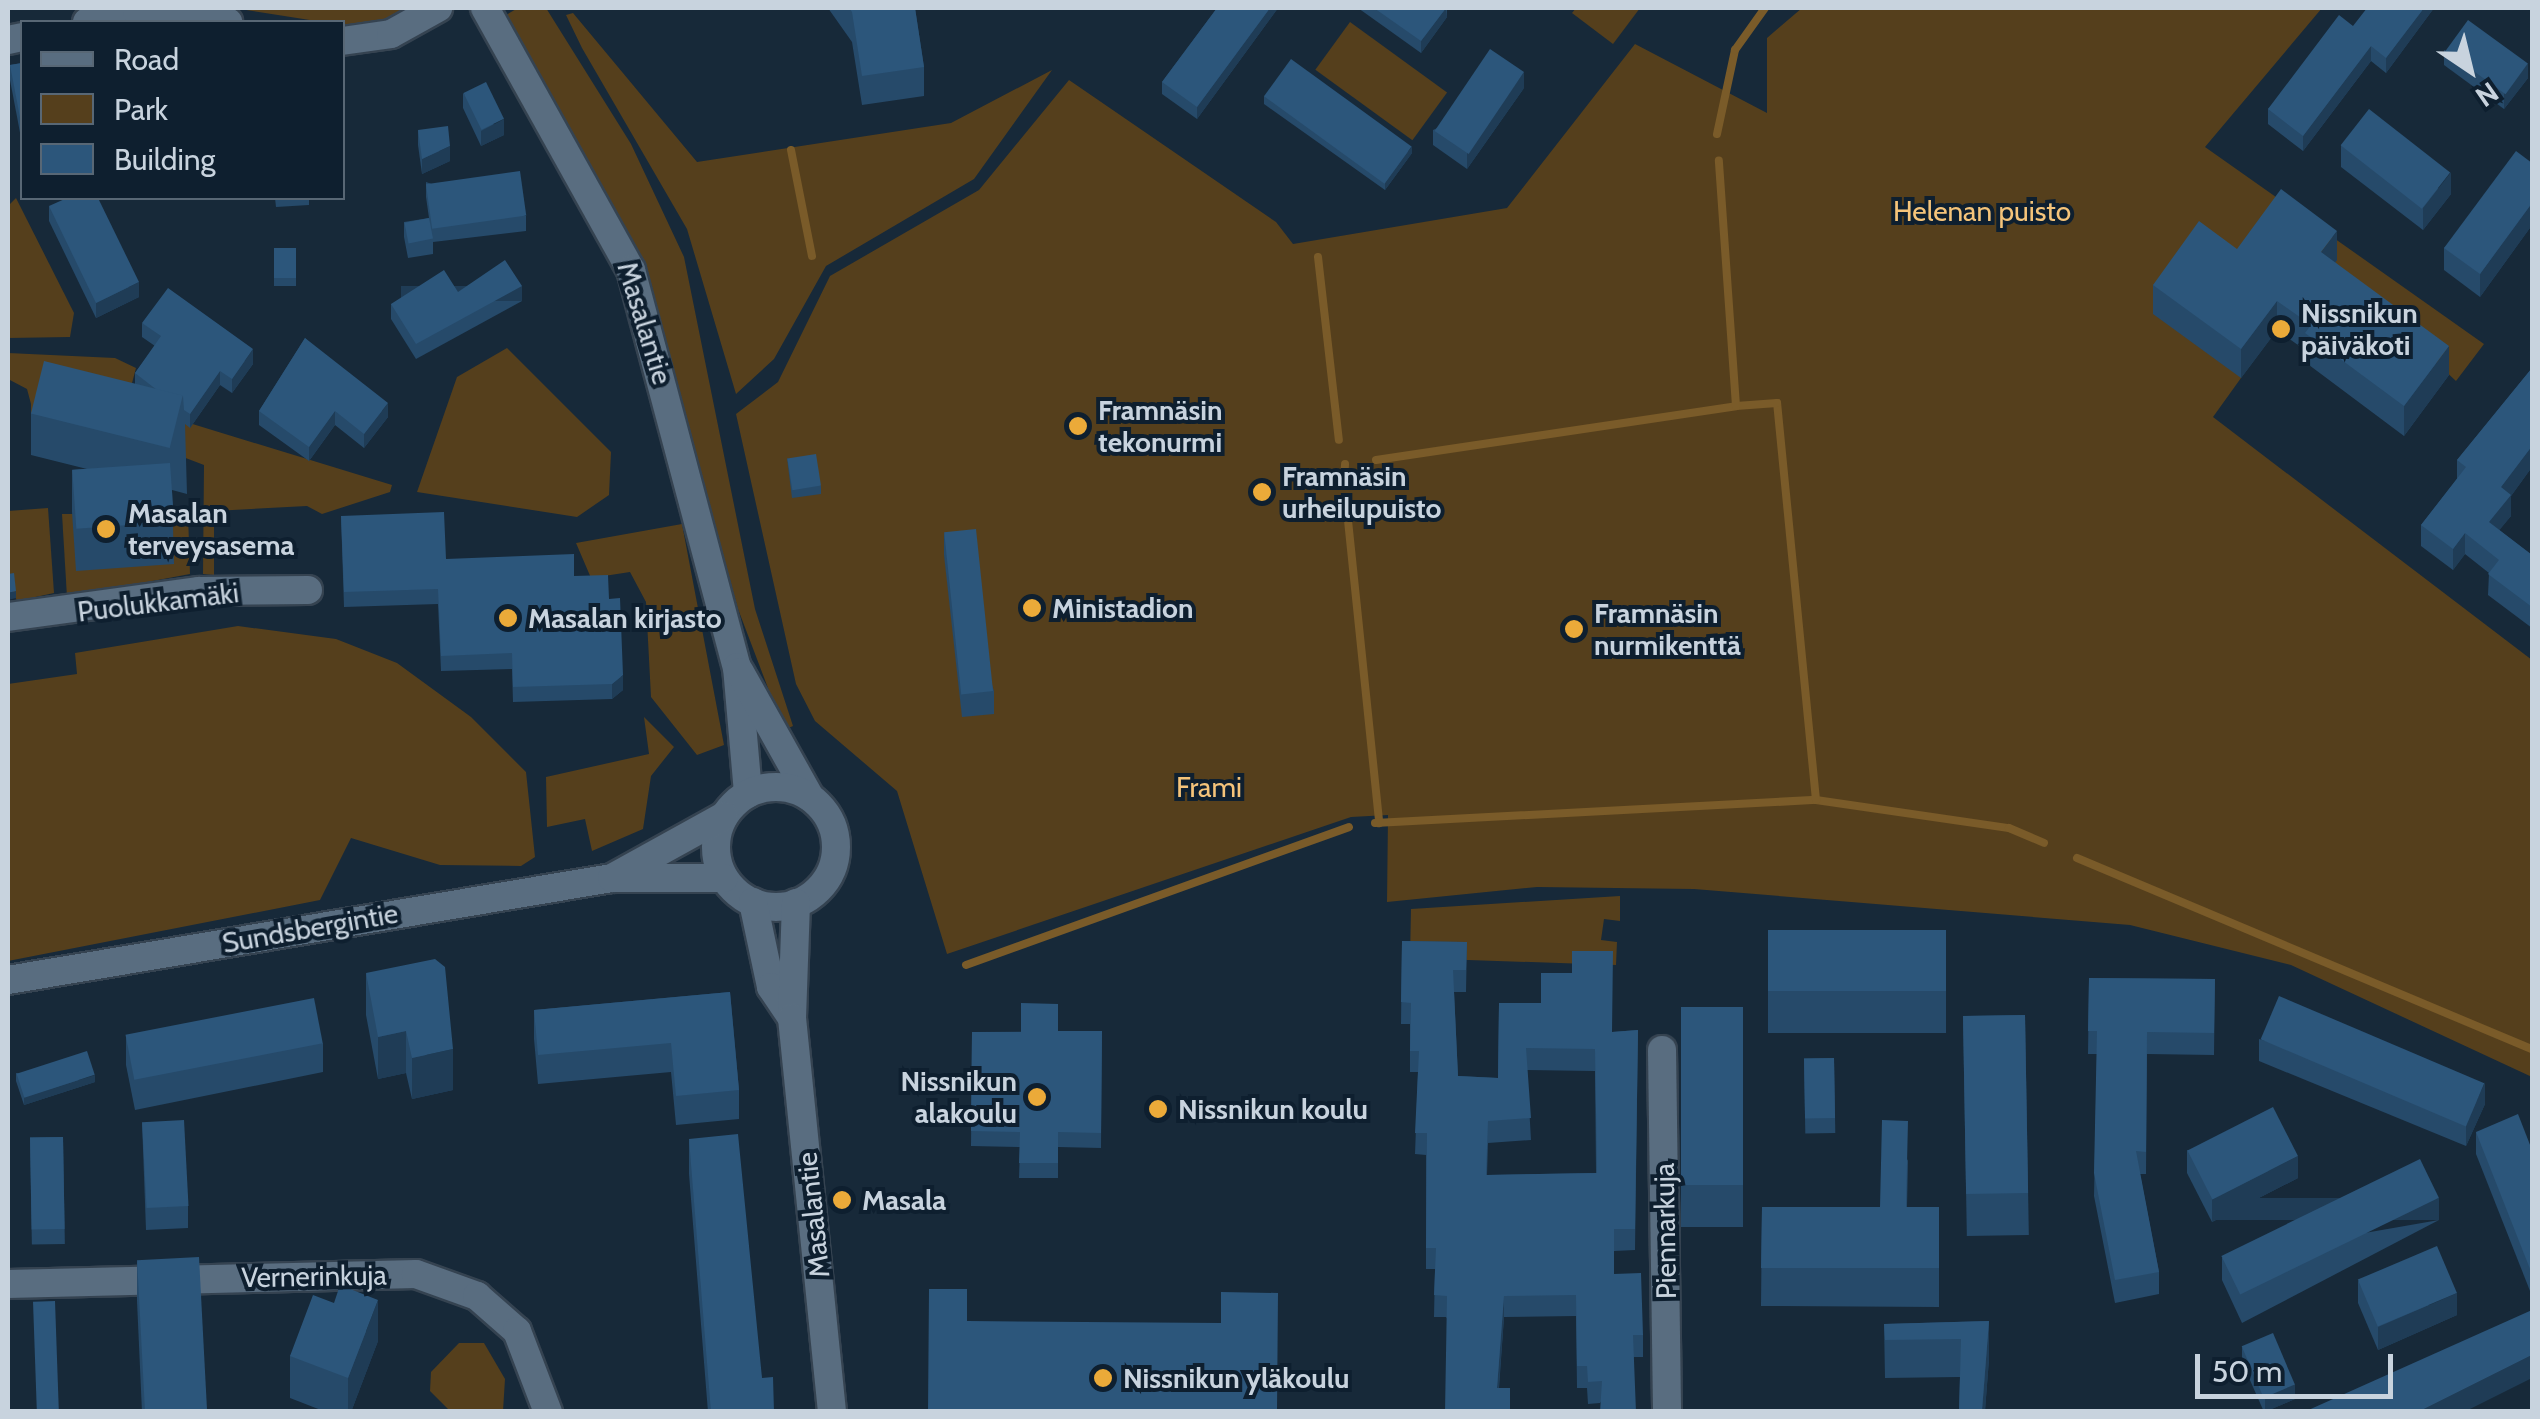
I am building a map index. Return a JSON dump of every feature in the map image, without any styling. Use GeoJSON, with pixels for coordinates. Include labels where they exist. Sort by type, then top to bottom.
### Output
{"type":"FeatureCollection","features":[{"type":"Feature","properties":{"kind":"street"},"geometry":{"type":"LineString","coordinates":[[345,42],[391,34],[438,8]]}},
{"type":"Feature","properties":{"kind":"street","name":"Masalantie"},"geometry":{"type":"LineString","coordinates":[[485,8],[631,270],[737,667],[748,794]]}},
{"type":"Feature","properties":{"kind":"street"},"geometry":{"type":"LineString","coordinates":[[96,20],[137,11],[211,20]]}},
{"type":"Feature","properties":{"kind":"street","name":"Puolukkamäki"},"geometry":{"type":"LineString","coordinates":[[8,617],[200,591],[308,590]]}},
{"type":"Feature","properties":{"kind":"street","name":"Masalantie"},"geometry":{"type":"LineString","coordinates":[[737,667],[810,798]]}},
{"type":"Feature","properties":{"kind":"street"},"geometry":{"type":"LineString","coordinates":[[790,788],[810,798],[829,820],[834,860],[823,884],[796,904],[753,902],[724,878],[716,840],[724,816],[748,794],[790,788]]}},
{"type":"Feature","properties":{"kind":"street","name":"Sundsbergintie"},"geometry":{"type":"LineString","coordinates":[[612,878],[724,816]]}},
{"type":"Feature","properties":{"kind":"street","name":"Sundsbergintie"},"geometry":{"type":"LineString","coordinates":[[8,980],[612,878],[724,878]]}},
{"type":"Feature","properties":{"kind":"street","name":"Masalantie"},"geometry":{"type":"LineString","coordinates":[[753,902],[771,987],[792,1018]]}},
{"type":"Feature","properties":{"kind":"street","name":"Masalantie"},"geometry":{"type":"LineString","coordinates":[[796,904],[792,1018],[832,1412]]}},
{"type":"Feature","properties":{"kind":"street","name":"Piennarkuja"},"geometry":{"type":"LineString","coordinates":[[1662,1050],[1667,1412]]}},
{"type":"Feature","properties":{"kind":"street","name":"Vernerinkuja"},"geometry":{"type":"LineString","coordinates":[[8,1284],[416,1274],[477,1296],[517,1332],[548,1412]]}},
{"type":"Feature","properties":{"kind":"green space"},"geometry":{"type":"Polygon","coordinates":[[[233,8],[412,8],[386,23],[348,26],[345,20],[310,20],[233,8]]]}},
{"type":"Feature","properties":{"kind":"green space"},"geometry":{"type":"Polygon","coordinates":[[[518,8],[546,8],[631,144],[684,257],[755,609],[793,726],[784,730],[738,609],[640,253],[506,15],[518,8]]]}},
{"type":"Feature","properties":{"kind":"green space"},"geometry":{"type":"Polygon","coordinates":[[[1576,8],[1640,8],[1613,44],[1572,13],[1576,8]]]}},
{"type":"Feature","properties":{"kind":"green space"},"geometry":{"type":"Polygon","coordinates":[[[1802,8],[2322,8],[2205,147],[2484,344],[2456,381],[2281,219],[2241,378],[2213,417],[2532,660],[2532,1077],[2291,965],[2130,925],[1694,889],[1537,887],[1387,902],[1388,815],[1351,817],[947,954],[897,791],[815,721],[796,684],[736,414],[778,382],[830,276],[979,190],[1069,80],[1276,222],[1293,244],[1507,208],[1635,44],[1767,113],[1767,38],[1802,8]]]}},
{"type":"Feature","properties":{"kind":"green space"},"geometry":{"type":"Polygon","coordinates":[[[573,13],[697,162],[951,123],[1052,70],[974,179],[826,266],[774,359],[736,394],[687,229],[582,48],[566,15],[573,13]]]}},
{"type":"Feature","properties":{"kind":"green space"},"geometry":{"type":"Polygon","coordinates":[[[1350,22],[1447,93],[1412,140],[1315,70],[1350,22]]]}},
{"type":"Feature","properties":{"kind":"green space"},"geometry":{"type":"Polygon","coordinates":[[[16,198],[74,313],[70,337],[8,338],[8,206],[16,198]]]}},
{"type":"Feature","properties":{"kind":"green space"},"geometry":{"type":"Polygon","coordinates":[[[507,348],[611,452],[609,495],[577,517],[417,492],[457,377],[507,348]]]}},
{"type":"Feature","properties":{"kind":"green space"},"geometry":{"type":"Polygon","coordinates":[[[8,353],[115,358],[136,368],[131,387],[186,422],[392,485],[390,492],[322,514],[307,506],[214,511],[214,575],[203,574],[204,465],[44,404],[31,455],[31,404],[27,389],[8,379],[8,353]]]}},
{"type":"Feature","properties":{"kind":"green space"},"geometry":{"type":"Polygon","coordinates":[[[48,508],[54,593],[17,601],[8,581],[8,511],[48,508]]]}},
{"type":"Feature","properties":{"kind":"green space"},"geometry":{"type":"Polygon","coordinates":[[[62,514],[188,514],[190,574],[67,597],[62,514]]]}},
{"type":"Feature","properties":{"kind":"green space"},"geometry":{"type":"Polygon","coordinates":[[[682,524],[724,745],[697,755],[651,697],[646,602],[630,572],[591,578],[576,543],[682,524]]]}},
{"type":"Feature","properties":{"kind":"green space"},"geometry":{"type":"Polygon","coordinates":[[[238,626],[336,639],[397,663],[471,717],[526,772],[535,857],[521,866],[440,865],[351,838],[320,900],[8,961],[8,684],[77,674],[75,653],[238,626]]]}},
{"type":"Feature","properties":{"kind":"green space"},"geometry":{"type":"Polygon","coordinates":[[[644,717],[674,747],[651,776],[643,829],[592,851],[585,819],[547,827],[546,777],[649,754],[644,717]]]}},
{"type":"Feature","properties":{"kind":"green space"},"geometry":{"type":"Polygon","coordinates":[[[1620,896],[1620,921],[1604,919],[1601,940],[1617,942],[1616,965],[1410,958],[1411,909],[1620,896]]]}},
{"type":"Feature","properties":{"kind":"green space"},"geometry":{"type":"Polygon","coordinates":[[[459,1343],[484,1343],[505,1379],[503,1411],[450,1411],[430,1391],[431,1372],[459,1343]]]}},
{"type":"Feature","properties":{"kind":"building"},"geometry":{"type":"Polygon","coordinates":[[[849,8],[915,8],[924,67],[862,76],[849,8]]]}},
{"type":"Feature","properties":{"kind":"building"},"geometry":{"type":"Polygon","coordinates":[[[1217,8],[1270,8],[1197,107],[1162,82],[1217,8]]]}},
{"type":"Feature","properties":{"kind":"building"},"geometry":{"type":"Polygon","coordinates":[[[1374,8],[1446,8],[1421,41],[1374,8]]]}},
{"type":"Feature","properties":{"kind":"building"},"geometry":{"type":"Polygon","coordinates":[[[2367,8],[2424,8],[2386,58],[2371,46],[2303,136],[2268,109],[2339,15],[2353,26],[2367,8]]]}},
{"type":"Feature","properties":{"kind":"building"},"geometry":{"type":"Polygon","coordinates":[[[2468,20],[2528,63],[2506,94],[2446,51],[2468,20]]]}},
{"type":"Feature","properties":{"kind":"building"},"geometry":{"type":"Polygon","coordinates":[[[1490,49],[1524,72],[1469,154],[1435,131],[1490,49]]]}},
{"type":"Feature","properties":{"kind":"building"},"geometry":{"type":"Polygon","coordinates":[[[1291,59],[1412,147],[1385,184],[1264,96],[1291,59]]]}},
{"type":"Feature","properties":{"kind":"building"},"geometry":{"type":"Polygon","coordinates":[[[20,63],[20,118],[10,65],[20,63]]]}},
{"type":"Feature","properties":{"kind":"building"},"geometry":{"type":"Polygon","coordinates":[[[486,82],[504,119],[482,130],[464,93],[486,82]]]}},
{"type":"Feature","properties":{"kind":"building"},"geometry":{"type":"Polygon","coordinates":[[[2369,109],[2450,172],[2422,209],[2341,145],[2369,109]]]}},
{"type":"Feature","properties":{"kind":"building"},"geometry":{"type":"Polygon","coordinates":[[[448,126],[450,146],[422,159],[418,130],[448,126]]]}},
{"type":"Feature","properties":{"kind":"building"},"geometry":{"type":"Polygon","coordinates":[[[2516,151],[2532,163],[2532,203],[2480,274],[2444,248],[2516,151]]]}},
{"type":"Feature","properties":{"kind":"building"},"geometry":{"type":"Polygon","coordinates":[[[520,171],[526,216],[432,229],[426,184],[520,171]]]}},
{"type":"Feature","properties":{"kind":"building"},"geometry":{"type":"Polygon","coordinates":[[[2281,189],[2337,231],[2321,252],[2449,346],[2404,406],[2305,333],[2311,325],[2277,301],[2241,349],[2153,285],[2199,221],[2237,249],[2281,189]]]}},
{"type":"Feature","properties":{"kind":"building"},"geometry":{"type":"Polygon","coordinates":[[[62,200],[99,200],[139,282],[96,303],[49,206],[62,200]]]}},
{"type":"Feature","properties":{"kind":"building"},"geometry":{"type":"Polygon","coordinates":[[[429,218],[433,239],[408,243],[404,223],[429,218]]]}},
{"type":"Feature","properties":{"kind":"building"},"geometry":{"type":"Polygon","coordinates":[[[274,248],[296,248],[296,278],[274,278],[274,248]]]}},
{"type":"Feature","properties":{"kind":"building"},"geometry":{"type":"Polygon","coordinates":[[[505,260],[522,286],[416,344],[391,304],[444,270],[458,292],[505,260]]]}},
{"type":"Feature","properties":{"kind":"building"},"geometry":{"type":"Polygon","coordinates":[[[168,288],[253,349],[232,379],[220,371],[190,414],[184,410],[183,396],[157,390],[135,373],[161,336],[142,323],[168,288]]]}},
{"type":"Feature","properties":{"kind":"building"},"geometry":{"type":"Polygon","coordinates":[[[305,338],[388,403],[364,434],[335,411],[309,447],[259,411],[305,338]]]}},
{"type":"Feature","properties":{"kind":"building"},"geometry":{"type":"Polygon","coordinates":[[[44,361],[183,396],[170,448],[31,413],[44,361]]]}},
{"type":"Feature","properties":{"kind":"building"},"geometry":{"type":"Polygon","coordinates":[[[2532,368],[2532,446],[2501,487],[2511,495],[2489,522],[2532,555],[2532,607],[2488,574],[2499,560],[2465,533],[2453,549],[2421,525],[2466,467],[2457,460],[2532,368]]]}},
{"type":"Feature","properties":{"kind":"building"},"geometry":{"type":"Polygon","coordinates":[[[816,454],[821,486],[792,490],[787,459],[816,454]]]}},
{"type":"Feature","properties":{"kind":"building"},"geometry":{"type":"Polygon","coordinates":[[[170,463],[174,522],[76,529],[72,470],[170,463]]]}},
{"type":"Feature","properties":{"kind":"building"},"geometry":{"type":"Polygon","coordinates":[[[444,512],[446,559],[574,554],[574,576],[608,575],[609,599],[620,598],[623,675],[612,684],[513,687],[512,653],[441,656],[438,589],[344,592],[341,516],[444,512]]]}},
{"type":"Feature","properties":{"kind":"building"},"geometry":{"type":"Polygon","coordinates":[[[976,529],[993,691],[961,694],[944,532],[976,529]]]}},
{"type":"Feature","properties":{"kind":"building"},"geometry":{"type":"Polygon","coordinates":[[[14,573],[16,591],[8,593],[8,574],[14,573]]]}},
{"type":"Feature","properties":{"kind":"building"},"geometry":{"type":"Polygon","coordinates":[[[1768,930],[1946,930],[1946,991],[1768,991],[1768,930]]]}},
{"type":"Feature","properties":{"kind":"building"},"geometry":{"type":"Polygon","coordinates":[[[1402,941],[1467,942],[1466,970],[1453,970],[1458,1076],[1498,1078],[1499,1003],[1541,1003],[1541,973],[1572,973],[1572,951],[1613,951],[1612,1032],[1638,1030],[1635,1229],[1614,1229],[1614,1274],[1641,1273],[1643,1335],[1633,1335],[1636,1412],[1600,1412],[1602,1381],[1588,1382],[1587,1366],[1577,1366],[1576,1295],[1504,1296],[1497,1388],[1510,1388],[1510,1412],[1445,1412],[1447,1296],[1434,1295],[1436,1248],[1426,1248],[1427,1133],[1415,1133],[1419,1051],[1410,1051],[1411,1003],[1401,1002],[1402,941]],[[1526,1048],[1531,1118],[1488,1121],[1486,1175],[1597,1173],[1595,1049],[1526,1048]]]}},
{"type":"Feature","properties":{"kind":"building"},"geometry":{"type":"Polygon","coordinates":[[[435,959],[445,967],[453,1049],[412,1058],[406,1031],[378,1037],[366,973],[435,959]]]}},
{"type":"Feature","properties":{"kind":"building"},"geometry":{"type":"Polygon","coordinates":[[[2089,978],[2215,979],[2214,1033],[2147,1032],[2146,1152],[2136,1151],[2159,1272],[2115,1280],[2094,1173],[2097,1031],[2088,1031],[2089,978]]]}},
{"type":"Feature","properties":{"kind":"building"},"geometry":{"type":"Polygon","coordinates":[[[730,992],[739,1090],[676,1096],[671,1043],[538,1055],[534,1010],[730,992]]]}},
{"type":"Feature","properties":{"kind":"building"},"geometry":{"type":"Polygon","coordinates":[[[2279,996],[2484,1083],[2466,1126],[2261,1039],[2279,996]]]}},
{"type":"Feature","properties":{"kind":"building"},"geometry":{"type":"Polygon","coordinates":[[[314,998],[323,1043],[134,1080],[126,1035],[314,998]]]}},
{"type":"Feature","properties":{"kind":"building","name":"Nissnikun alakoulu"},"geometry":{"type":"Polygon","coordinates":[[[1021,1003],[1058,1004],[1058,1031],[1102,1031],[1101,1133],[1058,1132],[1058,1163],[1019,1163],[1020,1132],[971,1131],[972,1032],[1021,1032],[1021,1003]]]}},
{"type":"Feature","properties":{"kind":"building"},"geometry":{"type":"Polygon","coordinates":[[[1681,1007],[1743,1007],[1743,1185],[1681,1185],[1681,1007]]]}},
{"type":"Feature","properties":{"kind":"building"},"geometry":{"type":"Polygon","coordinates":[[[2025,1015],[2028,1193],[1966,1194],[1963,1016],[2025,1015]]]}},
{"type":"Feature","properties":{"kind":"building"},"geometry":{"type":"Polygon","coordinates":[[[87,1051],[95,1075],[24,1098],[17,1074],[87,1051]]]}},
{"type":"Feature","properties":{"kind":"building"},"geometry":{"type":"Polygon","coordinates":[[[1834,1058],[1835,1118],[1805,1119],[1804,1059],[1834,1058]]]}},
{"type":"Feature","properties":{"kind":"building"},"geometry":{"type":"Polygon","coordinates":[[[2273,1107],[2298,1156],[2212,1200],[2187,1151],[2273,1107]]]}},
{"type":"Feature","properties":{"kind":"building"},"geometry":{"type":"Polygon","coordinates":[[[2518,1114],[2532,1150],[2532,1274],[2476,1132],[2518,1114]]]}},
{"type":"Feature","properties":{"kind":"building"},"geometry":{"type":"Polygon","coordinates":[[[184,1120],[189,1206],[147,1208],[142,1122],[184,1120]]]}},
{"type":"Feature","properties":{"kind":"building"},"geometry":{"type":"Polygon","coordinates":[[[1882,1120],[1908,1121],[1906,1207],[1939,1207],[1939,1268],[1761,1268],[1762,1207],[1880,1207],[1882,1120]]]}},
{"type":"Feature","properties":{"kind":"building"},"geometry":{"type":"Polygon","coordinates":[[[738,1134],[762,1378],[773,1377],[774,1412],[711,1412],[689,1139],[738,1134]]]}},
{"type":"Feature","properties":{"kind":"building"},"geometry":{"type":"Polygon","coordinates":[[[63,1137],[65,1229],[32,1230],[30,1138],[63,1137]]]}},
{"type":"Feature","properties":{"kind":"building"},"geometry":{"type":"Polygon","coordinates":[[[2420,1159],[2439,1198],[2240,1295],[2221,1256],[2420,1159]]]}},
{"type":"Feature","properties":{"kind":"building"},"geometry":{"type":"Polygon","coordinates":[[[2437,1246],[2457,1293],[2378,1327],[2358,1280],[2437,1246]]]}},
{"type":"Feature","properties":{"kind":"building"},"geometry":{"type":"Polygon","coordinates":[[[199,1257],[207,1412],[145,1412],[137,1260],[199,1257]]]}},
{"type":"Feature","properties":{"kind":"building"},"geometry":{"type":"Polygon","coordinates":[[[340,1285],[378,1300],[348,1378],[290,1356],[313,1295],[334,1303],[340,1285]]]}},
{"type":"Feature","properties":{"kind":"building","name":"Nissnikun yläkoulu"},"geometry":{"type":"Polygon","coordinates":[[[929,1289],[967,1289],[967,1321],[1221,1323],[1221,1292],[1278,1293],[1277,1412],[928,1412],[929,1289]]]}},
{"type":"Feature","properties":{"kind":"building"},"geometry":{"type":"Polygon","coordinates":[[[55,1301],[59,1412],[37,1412],[33,1302],[55,1301]]]}},
{"type":"Feature","properties":{"kind":"building"},"geometry":{"type":"Polygon","coordinates":[[[2532,1310],[2532,1355],[2418,1412],[2304,1412],[2532,1310]]]}},
{"type":"Feature","properties":{"kind":"building"},"geometry":{"type":"Polygon","coordinates":[[[1989,1321],[1982,1410],[2135,1412],[1959,1412],[1961,1339],[1885,1340],[1884,1324],[1989,1321]]]}},
{"type":"Feature","properties":{"kind":"building"},"geometry":{"type":"Polygon","coordinates":[[[2273,1333],[2295,1385],[2264,1398],[2242,1346],[2273,1333]]]}},
{"type":"Feature","properties":{"kind":"waterway"},"geometry":{"type":"LineString","coordinates":[[1717,134],[1735,50],[1765,8]]}},
{"type":"Feature","properties":{"kind":"waterway"},"geometry":{"type":"LineString","coordinates":[[791,150],[812,256]]}},
{"type":"Feature","properties":{"kind":"waterway"},"geometry":{"type":"LineString","coordinates":[[1375,823],[1816,800],[1777,403],[1736,406],[1719,161]]}},
{"type":"Feature","properties":{"kind":"waterway"},"geometry":{"type":"LineString","coordinates":[[1318,257],[1339,440]]}},
{"type":"Feature","properties":{"kind":"waterway"},"geometry":{"type":"LineString","coordinates":[[1376,460],[1736,406]]}},
{"type":"Feature","properties":{"kind":"waterway"},"geometry":{"type":"LineString","coordinates":[[1344,479],[1345,464]]}},
{"type":"Feature","properties":{"kind":"waterway"},"geometry":{"type":"LineString","coordinates":[[1346,501],[1379,823]]}},
{"type":"Feature","properties":{"kind":"waterway"},"geometry":{"type":"LineString","coordinates":[[1816,800],[2009,828],[2044,843]]}},
{"type":"Feature","properties":{"kind":"waterway"},"geometry":{"type":"LineString","coordinates":[[966,965],[1349,827]]}},
{"type":"Feature","properties":{"kind":"waterway"},"geometry":{"type":"LineString","coordinates":[[2077,858],[2532,1049]]}},
{"type":"Feature","properties":{"kind":"place","name":"Nissnikun päiväkoti"},"geometry":{"type":"Point","coordinates":[2281,329]}},
{"type":"Feature","properties":{"kind":"place","name":"Framnäsin tekonurmi"},"geometry":{"type":"Point","coordinates":[1078,426]}},
{"type":"Feature","properties":{"kind":"place","name":"Framnäsin urheilupuisto"},"geometry":{"type":"Point","coordinates":[1262,492]}},
{"type":"Feature","properties":{"kind":"place","name":"Masalan terveysasema"},"geometry":{"type":"Point","coordinates":[106,529]}},
{"type":"Feature","properties":{"kind":"place","name":"Ministadion"},"geometry":{"type":"Point","coordinates":[1032,608]}},
{"type":"Feature","properties":{"kind":"place","name":"Masalan kirjasto"},"geometry":{"type":"Point","coordinates":[508,618]}},
{"type":"Feature","properties":{"kind":"place","name":"Framnäsin nurmikenttä"},"geometry":{"type":"Point","coordinates":[1574,629]}},
{"type":"Feature","properties":{"kind":"place","name":"Nissnikun alakoulu"},"geometry":{"type":"Point","coordinates":[1037,1097]}},
{"type":"Feature","properties":{"kind":"place","name":"Nissnikun koulu"},"geometry":{"type":"Point","coordinates":[1158,1109]}},
{"type":"Feature","properties":{"kind":"place","name":"Masala"},"geometry":{"type":"Point","coordinates":[842,1200]}},
{"type":"Feature","properties":{"kind":"place","name":"Nissnikun yläkoulu"},"geometry":{"type":"Point","coordinates":[1103,1378]}},
{"type":"Feature","properties":{"kind":"park label","name":"Helenan puisto"},"geometry":{"type":"Point","coordinates":[1982,211]}},
{"type":"Feature","properties":{"kind":"park label","name":"Frami"},"geometry":{"type":"Point","coordinates":[1209,787]}}]}
